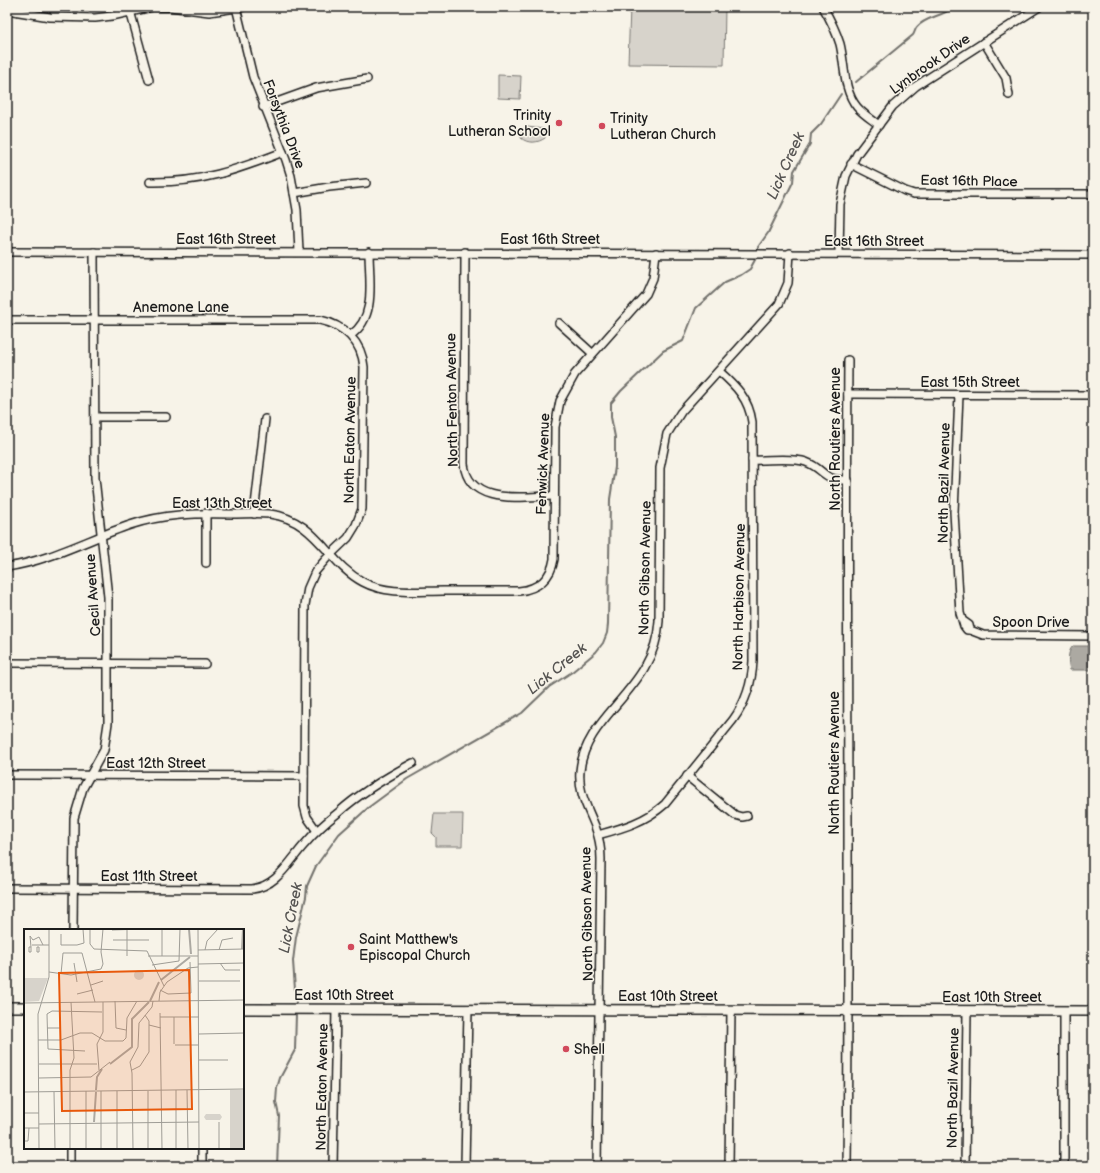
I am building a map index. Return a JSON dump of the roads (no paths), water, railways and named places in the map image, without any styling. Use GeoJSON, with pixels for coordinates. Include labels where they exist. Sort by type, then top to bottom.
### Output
{"type":"FeatureCollection","features":[{"type":"Feature","properties":{"kind":"main road"},"geometry":{"type":"LineString","coordinates":[[7,1007],[24,1007]]}},
{"type":"Feature","properties":{"kind":"main road","name":"East 10th Street"},"geometry":{"type":"LineString","coordinates":[[244,1008],[1093,1011]]}},
{"type":"Feature","properties":{"kind":"street"},"geometry":{"type":"LineString","coordinates":[[7,10],[16,10],[50,17],[95,18],[112,16],[130,9],[158,7],[209,12],[238,7]]}},
{"type":"Feature","properties":{"kind":"street","name":"Forsythia Drive"},"geometry":{"type":"LineString","coordinates":[[238,7],[249,63],[263,107],[283,152],[294,193],[299,252]]}},
{"type":"Feature","properties":{"kind":"street"},"geometry":{"type":"LineString","coordinates":[[823,7],[833,24],[840,43],[847,85],[852,100],[861,111],[879,125]]}},
{"type":"Feature","properties":{"kind":"street","name":"Lynbrook Drive"},"geometry":{"type":"LineString","coordinates":[[839,254],[840,198],[845,178],[851,164],[893,106],[905,94],[1039,7]]}},
{"type":"Feature","properties":{"kind":"street"},"geometry":{"type":"LineString","coordinates":[[130,9],[149,80]]}},
{"type":"Feature","properties":{"kind":"street"},"geometry":{"type":"LineString","coordinates":[[984,42],[1006,78],[1009,95]]}},
{"type":"Feature","properties":{"kind":"street"},"geometry":{"type":"LineString","coordinates":[[263,107],[316,88],[367,80]]}},
{"type":"Feature","properties":{"kind":"street"},"geometry":{"type":"LineString","coordinates":[[150,182],[198,180],[237,170],[283,152]]}},
{"type":"Feature","properties":{"kind":"street","name":"East 16th Place"},"geometry":{"type":"LineString","coordinates":[[851,164],[914,194],[1093,194]]}},
{"type":"Feature","properties":{"kind":"street"},"geometry":{"type":"LineString","coordinates":[[294,193],[366,183]]}},
{"type":"Feature","properties":{"kind":"street","name":"East 16th Street"},"geometry":{"type":"LineString","coordinates":[[7,252],[465,252],[1093,255]]}},
{"type":"Feature","properties":{"kind":"street","name":"Cecil Avenue"},"geometry":{"type":"LineString","coordinates":[[73,929],[74,818],[80,796],[102,755],[107,735],[109,663],[108,597],[96,487],[94,252]]}},
{"type":"Feature","properties":{"kind":"street"},"geometry":{"type":"LineString","coordinates":[[350,335],[361,326],[368,312],[369,252]]}},
{"type":"Feature","properties":{"kind":"street","name":"North Fenton Avenue"},"geometry":{"type":"LineString","coordinates":[[465,252],[464,464],[467,475],[475,488],[488,495],[499,497],[554,496]]}},
{"type":"Feature","properties":{"kind":"street","name":"Fenwick Avenue"},"geometry":{"type":"LineString","coordinates":[[538,585],[548,575],[554,561],[555,427],[558,407],[571,378],[646,294],[654,278],[656,253]]}},
{"type":"Feature","properties":{"kind":"street","name":"North Gibson Avenue"},"geometry":{"type":"LineString","coordinates":[[597,1166],[601,859],[598,835],[581,794],[580,766],[590,739],[641,676],[650,660],[655,644],[659,621],[660,468],[664,444],[670,429],[679,415],[779,304],[788,283],[790,253]]}},
{"type":"Feature","properties":{"kind":"street","name":"Anemone Lane"},"geometry":{"type":"LineString","coordinates":[[7,320],[320,320],[334,324],[350,335]]}},
{"type":"Feature","properties":{"kind":"street"},"geometry":{"type":"LineString","coordinates":[[559,323],[592,354]]}},
{"type":"Feature","properties":{"kind":"street","name":"North Eaton Avenue"},"geometry":{"type":"LineString","coordinates":[[317,831],[309,822],[305,812],[306,600],[308,588],[315,572],[354,531],[363,502],[364,366],[361,352],[350,335]]}},
{"type":"Feature","properties":{"kind":"street","name":"North Routiers Avenue"},"geometry":{"type":"LineString","coordinates":[[847,1166],[848,360]]}},
{"type":"Feature","properties":{"kind":"street","name":"North Harbison Avenue"},"geometry":{"type":"LineString","coordinates":[[598,835],[626,827],[652,814],[665,804],[737,715],[745,700],[751,681],[753,661],[752,422],[748,405],[737,387],[719,371]]}},
{"type":"Feature","properties":{"kind":"street","name":"East 15th Street"},"geometry":{"type":"LineString","coordinates":[[848,394],[1093,395]]}},
{"type":"Feature","properties":{"kind":"street","name":"North Bazil Avenue"},"geometry":{"type":"LineString","coordinates":[[959,395],[954,512],[962,620],[965,628],[970,630]]}},
{"type":"Feature","properties":{"kind":"street"},"geometry":{"type":"LineString","coordinates":[[95,417],[166,417]]}},
{"type":"Feature","properties":{"kind":"street"},"geometry":{"type":"LineString","coordinates":[[254,514],[265,419]]}},
{"type":"Feature","properties":{"kind":"street"},"geometry":{"type":"LineString","coordinates":[[752,460],[803,461],[814,466],[824,476],[832,479],[848,480]]}},
{"type":"Feature","properties":{"kind":"street"},"geometry":{"type":"LineString","coordinates":[[206,513],[206,563]]}},
{"type":"Feature","properties":{"kind":"street","name":"East 13th Street"},"geometry":{"type":"LineString","coordinates":[[7,567],[38,560],[146,520],[174,515],[206,513],[254,514],[278,516],[297,523],[314,535],[357,579],[370,586],[387,590],[519,591],[530,589],[538,585]]}},
{"type":"Feature","properties":{"kind":"street","name":"Spoon Drive"},"geometry":{"type":"LineString","coordinates":[[970,630],[983,635],[1093,636]]}},
{"type":"Feature","properties":{"kind":"street"},"geometry":{"type":"LineString","coordinates":[[7,663],[205,664]]}},
{"type":"Feature","properties":{"kind":"street","name":"East 11th Street"},"geometry":{"type":"LineString","coordinates":[[7,888],[260,888],[271,882],[317,831],[343,808],[373,786],[413,764]]}},
{"type":"Feature","properties":{"kind":"street","name":"East 12th Street"},"geometry":{"type":"LineString","coordinates":[[7,775],[304,776]]}},
{"type":"Feature","properties":{"kind":"street"},"geometry":{"type":"LineString","coordinates":[[687,776],[735,815],[742,817],[747,816]]}},
{"type":"Feature","properties":{"kind":"street","name":"North Eaton Avenue"},"geometry":{"type":"LineString","coordinates":[[333,1166],[336,1009]]}},
{"type":"Feature","properties":{"kind":"street"},"geometry":{"type":"LineString","coordinates":[[465,1166],[468,1009]]}},
{"type":"Feature","properties":{"kind":"street"},"geometry":{"type":"LineString","coordinates":[[729,1166],[730,1010]]}},
{"type":"Feature","properties":{"kind":"street","name":"North Bazil Avenue"},"geometry":{"type":"LineString","coordinates":[[965,1166],[967,1011]]}},
{"type":"Feature","properties":{"kind":"street"},"geometry":{"type":"LineString","coordinates":[[1064,1011],[1064,1166]]}},
{"type":"Feature","properties":{"kind":"street"},"geometry":{"type":"LineString","coordinates":[[70,1149],[70,1166]]}},
{"type":"Feature","properties":{"kind":"street"},"geometry":{"type":"LineString","coordinates":[[202,1149],[202,1166]]}},
{"type":"Feature","properties":{"kind":"waterway","name":"Lick Creek"},"geometry":{"type":"LineString","coordinates":[[856,82],[913,35],[916,28],[921,23],[944,13],[953,7]]}},
{"type":"Feature","properties":{"kind":"waterway","name":"Lick Creek"},"geometry":{"type":"LineString","coordinates":[[758,250],[758,247],[768,233],[793,182],[794,171],[810,144],[811,134],[821,124],[841,94]]}},
{"type":"Feature","properties":{"kind":"waterway","name":"Lick Creek"},"geometry":{"type":"LineString","coordinates":[[296,1004],[293,961],[296,937],[306,897],[307,886],[316,866],[339,834],[369,807],[407,779],[522,713],[549,687],[572,672],[596,652],[603,643],[607,633],[608,624],[610,499],[615,467],[615,437],[611,417],[611,403],[621,391],[663,351],[683,341],[696,308],[725,282],[750,269],[756,258]]}},
{"type":"Feature","properties":{"kind":"waterway","name":"Lick Creek"},"geometry":{"type":"LineString","coordinates":[[277,1166],[279,1116],[276,1102],[277,1088],[280,1078],[295,1050],[296,1014]]}},
{"type":"Feature","properties":{"kind":"place","name":"Trinity Lutheran School"},"geometry":{"type":"Point","coordinates":[559,123]}},
{"type":"Feature","properties":{"kind":"place","name":"Trinity Lutheran Church"},"geometry":{"type":"Point","coordinates":[602,126]}},
{"type":"Feature","properties":{"kind":"place","name":"Saint Matthew's Episcopal Church"},"geometry":{"type":"Point","coordinates":[351,947]}},
{"type":"Feature","properties":{"kind":"place","name":"Shell"},"geometry":{"type":"Point","coordinates":[566,1049]}}]}
